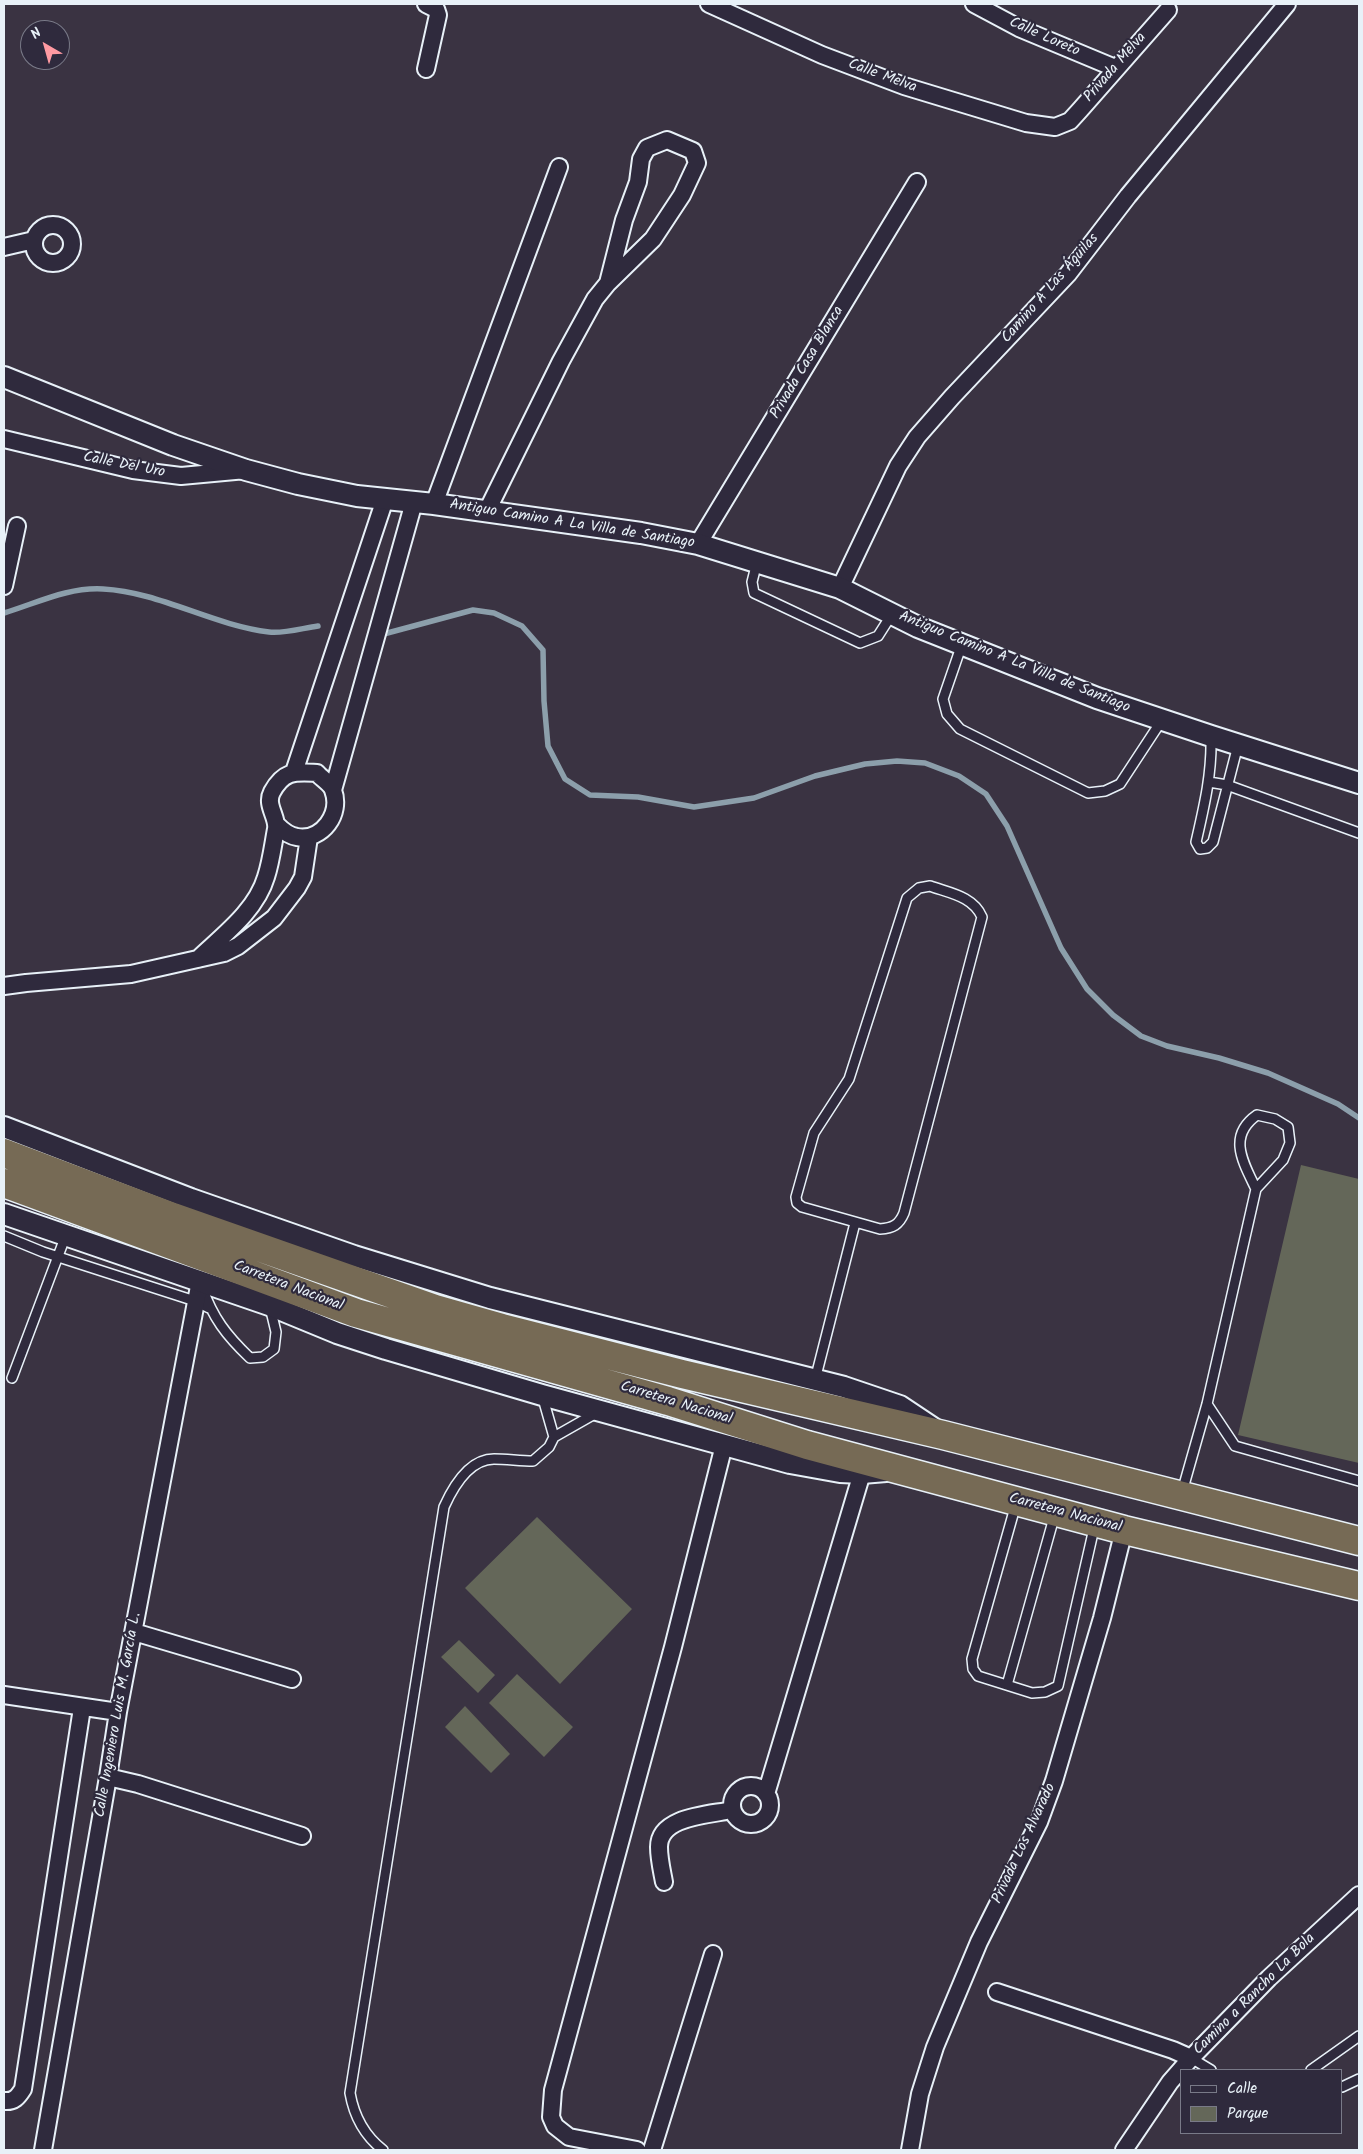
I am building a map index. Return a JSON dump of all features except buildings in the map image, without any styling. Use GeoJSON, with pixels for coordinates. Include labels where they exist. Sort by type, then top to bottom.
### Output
{"type":"FeatureCollection","features":[{"type":"Feature","properties":{"kind":"highway","name":"Carretera Nacional"},"geometry":{"type":"LineString","coordinates":[[4,1153],[173,1217],[382,1288],[436,1309],[682,1374],[943,1435],[1359,1541]]}},
{"type":"Feature","properties":{"kind":"highway","name":"Carretera Nacional"},"geometry":{"type":"LineString","coordinates":[[4,1184],[356,1312],[668,1401],[807,1444],[1124,1530],[1359,1586]]}},
{"type":"Feature","properties":{"kind":"street"},"geometry":{"type":"LineString","coordinates":[[426,4],[436,9],[438,15],[426,69]]}},
{"type":"Feature","properties":{"kind":"street","name":"Calle Melva"},"geometry":{"type":"LineString","coordinates":[[709,4],[822,55],[904,86],[1026,122],[1046,126],[1063,125]]}},
{"type":"Feature","properties":{"kind":"street","name":"Calle Loreto"},"geometry":{"type":"LineString","coordinates":[[974,4],[1019,28],[1116,68]]}},
{"type":"Feature","properties":{"kind":"street","name":"Camino A Las Águilas"},"geometry":{"type":"LineString","coordinates":[[840,588],[898,466],[918,437],[952,397],[1068,274],[1128,196],[1287,4]]}},
{"type":"Feature","properties":{"kind":"street","name":"Privada Melva"},"geometry":{"type":"LineString","coordinates":[[1063,125],[1080,110],[1168,10]]}},
{"type":"Feature","properties":{"kind":"street"},"geometry":{"type":"LineString","coordinates":[[487,511],[561,361],[595,299],[608,283],[653,239],[670,216],[693,175],[697,163],[693,151],[667,140],[647,148],[641,159],[638,182],[624,220],[608,283]]}},
{"type":"Feature","properties":{"kind":"street"},"geometry":{"type":"LineString","coordinates":[[333,790],[317,774],[294,772],[281,780],[271,794],[270,810],[277,825],[286,833],[296,837],[309,837],[326,828],[336,810],[333,790],[424,503],[559,167]]}},
{"type":"Feature","properties":{"kind":"street","name":"Privada Casa Blanca"},"geometry":{"type":"LineString","coordinates":[[698,544],[917,182]]}},
{"type":"Feature","properties":{"kind":"street"},"geometry":{"type":"LineString","coordinates":[[4,247],[34,240]]}},
{"type":"Feature","properties":{"kind":"street","name":"Antiguo Camino A La Villa de Santiago"},"geometry":{"type":"LineString","coordinates":[[4,376],[173,445],[246,470],[357,496],[487,511],[641,533],[698,544],[840,588],[892,614],[962,644],[1097,698],[1359,783]]}},
{"type":"Feature","properties":{"kind":"street","name":"Calle Del Uro"},"geometry":{"type":"LineString","coordinates":[[4,439],[133,470],[182,476],[213,475],[246,470]]}},
{"type":"Feature","properties":{"kind":"street"},"geometry":{"type":"LineString","coordinates":[[294,772],[385,499]]}},
{"type":"Feature","properties":{"kind":"street"},"geometry":{"type":"LineString","coordinates":[[4,586],[17,526]]}},
{"type":"Feature","properties":{"kind":"street"},"geometry":{"type":"LineString","coordinates":[[198,959],[227,933],[253,902],[266,879],[277,825]]}},
{"type":"Feature","properties":{"kind":"street"},"geometry":{"type":"LineString","coordinates":[[4,986],[131,974],[224,953],[238,946],[274,918],[303,877],[309,837]]}},
{"type":"Feature","properties":{"kind":"street"},"geometry":{"type":"LineString","coordinates":[[4,1127],[191,1198],[354,1256],[490,1298],[816,1380],[875,1397],[900,1406],[943,1435]]}},
{"type":"Feature","properties":{"kind":"street"},"geometry":{"type":"LineString","coordinates":[[4,1214],[269,1305],[337,1333],[542,1394],[790,1463],[862,1474],[900,1469]]}},
{"type":"Feature","properties":{"kind":"street","name":"Calle Ingeniero Luis M. García L."},"geometry":{"type":"LineString","coordinates":[[43,2150],[118,1712],[202,1305],[200,1281]]}},
{"type":"Feature","properties":{"kind":"street"},"geometry":{"type":"LineString","coordinates":[[637,2150],[569,2137],[555,2126],[551,2117],[553,2090],[673,1648],[724,1445]]}},
{"type":"Feature","properties":{"kind":"street"},"geometry":{"type":"LineString","coordinates":[[766,1794],[862,1474]]}},
{"type":"Feature","properties":{"kind":"street","name":"Privada Los Alvarado"},"geometry":{"type":"LineString","coordinates":[[910,2150],[920,2094],[935,2047],[980,1942],[1038,1822],[1054,1781],[1102,1618],[1124,1530]]}},
{"type":"Feature","properties":{"kind":"street"},"geometry":{"type":"LineString","coordinates":[[134,1632],[292,1679]]}},
{"type":"Feature","properties":{"kind":"street"},"geometry":{"type":"LineString","coordinates":[[4,1695],[118,1712]]}},
{"type":"Feature","properties":{"kind":"street"},"geometry":{"type":"LineString","coordinates":[[4,2101],[10,2102],[18,2097],[23,2089],[82,1708]]}},
{"type":"Feature","properties":{"kind":"street"},"geometry":{"type":"LineString","coordinates":[[108,1778],[138,1784],[302,1836]]}},
{"type":"Feature","properties":{"kind":"street"},"geometry":{"type":"LineString","coordinates":[[754,1786],[766,1794],[769,1800],[770,1808],[762,1820],[748,1824],[736,1816],[732,1810],[735,1795],[746,1787],[754,1786]]}},
{"type":"Feature","properties":{"kind":"street"},"geometry":{"type":"LineString","coordinates":[[664,1882],[659,1846],[662,1834],[667,1827],[676,1822],[732,1810]]}},
{"type":"Feature","properties":{"kind":"street","name":"Camino a Rancho La Bola"},"geometry":{"type":"LineString","coordinates":[[1181,2069],[1269,1978],[1359,1895]]}},
{"type":"Feature","properties":{"kind":"street"},"geometry":{"type":"LineString","coordinates":[[652,2150],[713,1954]]}},
{"type":"Feature","properties":{"kind":"street"},"geometry":{"type":"LineString","coordinates":[[997,1992],[1191,2058]]}},
{"type":"Feature","properties":{"kind":"street","name":"Camino a Rancho La Bola"},"geometry":{"type":"LineString","coordinates":[[1124,2150],[1170,2082],[1180,2071]]}},
{"type":"Feature","properties":{"kind":"lane"},"geometry":{"type":"LineString","coordinates":[[757,562],[752,582],[754,593],[860,643],[878,636],[892,614]]}},
{"type":"Feature","properties":{"kind":"lane"},"geometry":{"type":"LineString","coordinates":[[962,644],[943,699],[947,714],[960,729],[1088,793],[1104,791],[1120,784],[1162,720]]}},
{"type":"Feature","properties":{"kind":"lane"},"geometry":{"type":"LineString","coordinates":[[1210,736],[1211,762],[1209,782],[1196,842],[1200,849],[1207,848],[1213,842],[1238,745]]}},
{"type":"Feature","properties":{"kind":"lane"},"geometry":{"type":"LineString","coordinates":[[1209,782],[1227,785],[1359,833]]}},
{"type":"Feature","properties":{"kind":"lane"},"geometry":{"type":"LineString","coordinates":[[930,886],[970,900],[978,907],[982,917],[900,1222],[892,1228],[880,1229],[855,1223],[802,1207],[797,1203],[796,1197],[814,1133],[848,1079],[907,898],[918,888],[930,886]]}},
{"type":"Feature","properties":{"kind":"lane"},"geometry":{"type":"LineString","coordinates":[[1181,1496],[1207,1404],[1256,1188],[1283,1160],[1290,1143],[1288,1126],[1276,1119],[1257,1115],[1246,1122],[1240,1134],[1243,1163],[1256,1188]]}},
{"type":"Feature","properties":{"kind":"lane"},"geometry":{"type":"LineString","coordinates":[[816,1380],[855,1223]]}},
{"type":"Feature","properties":{"kind":"lane"},"geometry":{"type":"LineString","coordinates":[[12,1378],[56,1256],[66,1235]]}},
{"type":"Feature","properties":{"kind":"lane"},"geometry":{"type":"LineString","coordinates":[[4,1236],[56,1256],[202,1305],[250,1358],[263,1357],[274,1349],[276,1332],[269,1305]]}},
{"type":"Feature","properties":{"kind":"lane"},"geometry":{"type":"LineString","coordinates":[[542,1394],[554,1437]]}},
{"type":"Feature","properties":{"kind":"lane"},"geometry":{"type":"LineString","coordinates":[[1207,1404],[1234,1446],[1359,1482]]}},
{"type":"Feature","properties":{"kind":"lane"},"geometry":{"type":"LineString","coordinates":[[383,2150],[373,2142],[361,2125],[352,2107],[350,2093],[444,1507],[455,1486],[473,1466],[483,1460],[493,1459],[533,1460],[549,1447],[554,1437],[603,1410]]}},
{"type":"Feature","properties":{"kind":"lane"},"geometry":{"type":"LineString","coordinates":[[1016,1501],[972,1659],[973,1669],[978,1676],[1032,1693],[1046,1692],[1058,1686],[1095,1522]]}},
{"type":"Feature","properties":{"kind":"lane"},"geometry":{"type":"LineString","coordinates":[[1007,1685],[1056,1512]]}},
{"type":"Feature","properties":{"kind":"lane"},"geometry":{"type":"LineString","coordinates":[[1312,2069],[1359,2036]]}},
{"type":"Feature","properties":{"kind":"lane"},"geometry":{"type":"LineString","coordinates":[[1191,2058],[1209,2069]]}},
{"type":"Feature","properties":{"kind":"lane"},"geometry":{"type":"LineString","coordinates":[[1343,2087],[1359,2079]]}},
{"type":"Feature","properties":{"kind":"green space"},"geometry":{"type":"Polygon","coordinates":[[[1301,1165],[1359,1179],[1359,1463],[1238,1435],[1301,1165]]]}},
{"type":"Feature","properties":{"kind":"green space"},"geometry":{"type":"Polygon","coordinates":[[[537,1517],[632,1609],[560,1684],[465,1588],[537,1517]]]}},
{"type":"Feature","properties":{"kind":"green space"},"geometry":{"type":"Polygon","coordinates":[[[459,1640],[495,1675],[478,1693],[441,1657],[459,1640]]]}},
{"type":"Feature","properties":{"kind":"green space"},"geometry":{"type":"Polygon","coordinates":[[[517,1674],[573,1727],[544,1757],[489,1703],[517,1674]]]}},
{"type":"Feature","properties":{"kind":"green space"},"geometry":{"type":"Polygon","coordinates":[[[465,1706],[510,1754],[491,1773],[445,1727],[465,1706]]]}},
{"type":"Feature","properties":{"kind":"waterway"},"geometry":{"type":"LineString","coordinates":[[4,613],[77,590],[103,589],[145,596],[227,623],[269,632],[287,632],[318,626]]}},
{"type":"Feature","properties":{"kind":"waterway"},"geometry":{"type":"LineString","coordinates":[[380,635],[473,610],[494,613],[522,626],[543,650],[544,701],[548,746],[565,779],[590,795],[638,797],[694,807],[754,798],[815,776],[865,764],[897,761],[925,763],[959,776],[986,794],[1007,826],[1061,948],[1087,989],[1113,1015],[1141,1036],[1167,1046],[1219,1058],[1268,1073],[1338,1104],[1359,1118]]}}]}
